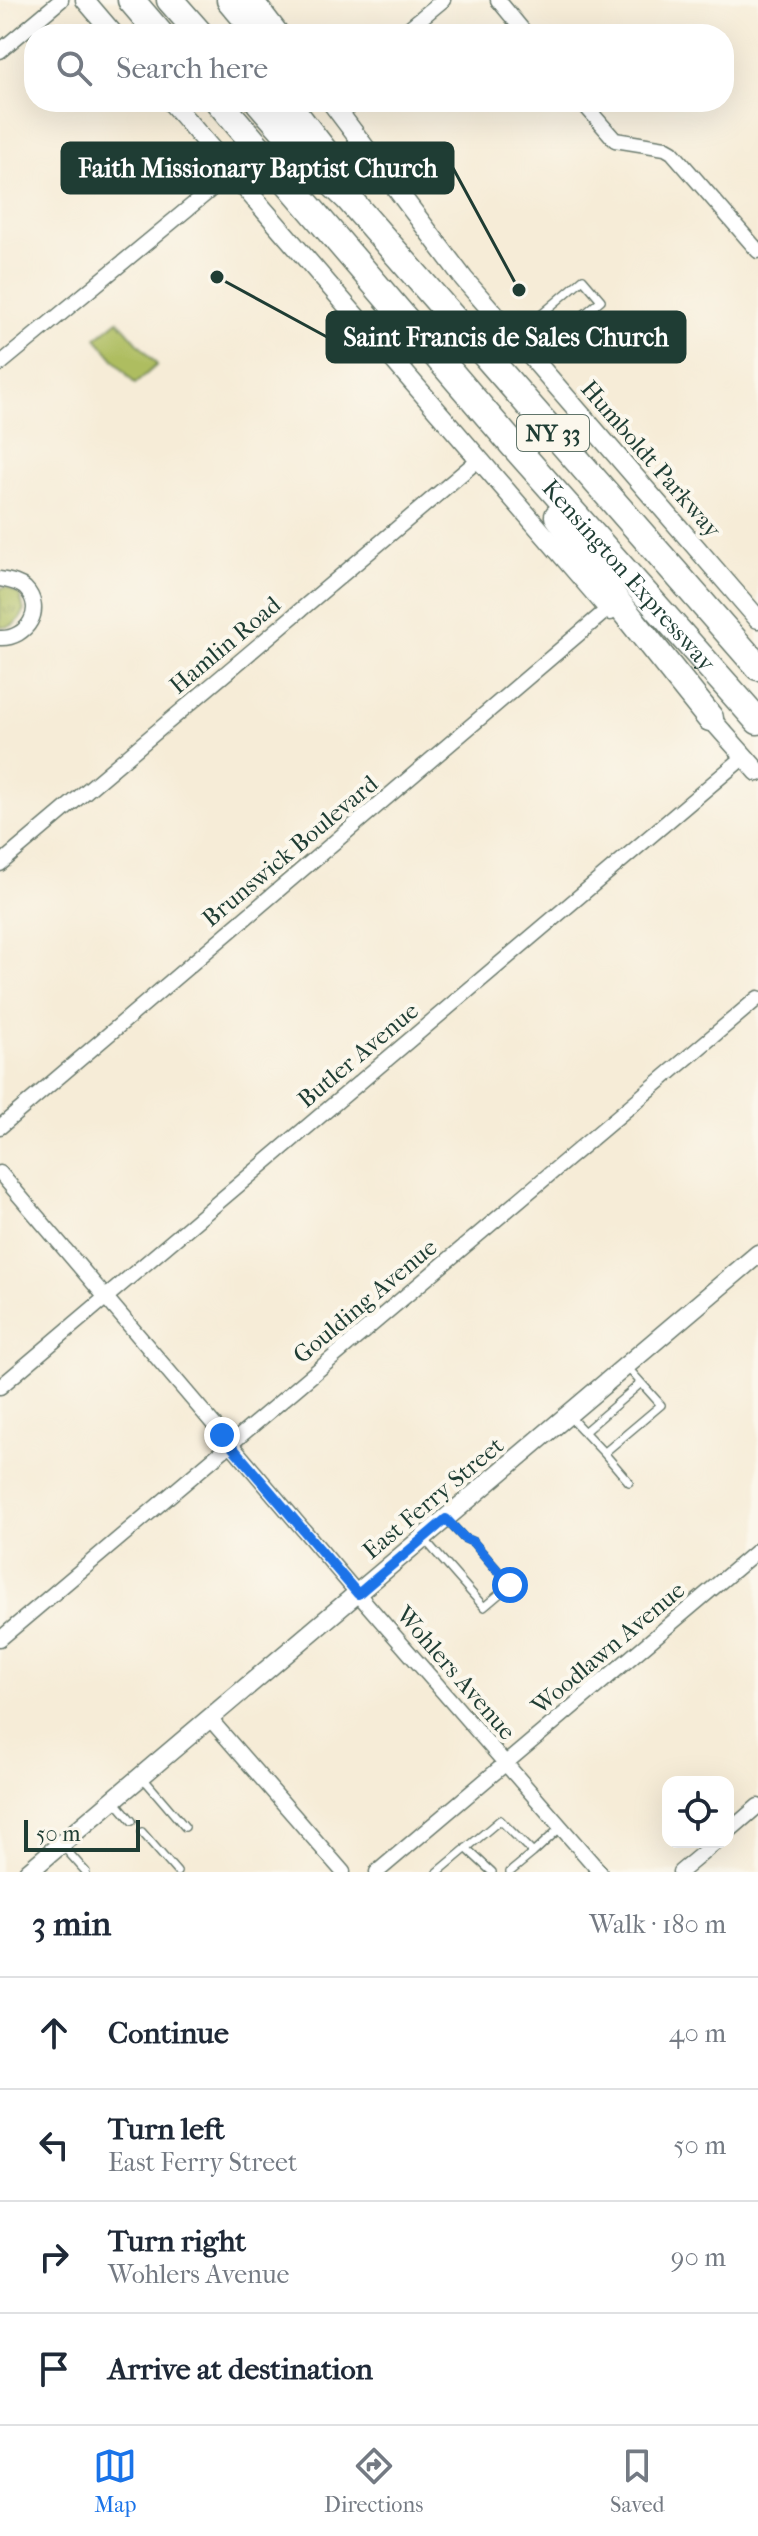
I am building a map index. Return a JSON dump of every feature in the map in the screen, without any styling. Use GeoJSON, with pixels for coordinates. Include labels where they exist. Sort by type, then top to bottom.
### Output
{"type":"FeatureCollection","features":[{"type":"Feature","properties":{"kind":"highway"},"geometry":{"type":"LineString","coordinates":[[131,0],[151,24]]}},
{"type":"Feature","properties":{"kind":"highway"},"geometry":{"type":"LineString","coordinates":[[170,0],[191,24]]}},
{"type":"Feature","properties":{"kind":"highway"},"geometry":{"type":"LineString","coordinates":[[211,0],[228,24]]}},
{"type":"Feature","properties":{"kind":"highway"},"geometry":{"type":"LineString","coordinates":[[230,0],[250,24]]}},
{"type":"Feature","properties":{"kind":"highway","name":"Kensington Expressway"},"geometry":{"type":"LineString","coordinates":[[228,112],[513,445],[758,721]]}},
{"type":"Feature","properties":{"kind":"highway","name":"Kensington Expressway"},"geometry":{"type":"LineString","coordinates":[[268,112],[317,169],[348,198],[758,667]]}},
{"type":"Feature","properties":{"kind":"highway"},"geometry":{"type":"LineString","coordinates":[[294,112],[329,158],[348,198]]}},
{"type":"Feature","properties":{"kind":"highway"},"geometry":{"type":"LineString","coordinates":[[513,445],[611,594],[710,718]]}},
{"type":"Feature","properties":{"kind":"street"},"geometry":{"type":"LineString","coordinates":[[32,24],[61,0]]}},
{"type":"Feature","properties":{"kind":"street"},"geometry":{"type":"LineString","coordinates":[[85,0],[105,24]]}},
{"type":"Feature","properties":{"kind":"street"},"geometry":{"type":"LineString","coordinates":[[254,0],[272,24]]}},
{"type":"Feature","properties":{"kind":"street"},"geometry":{"type":"LineString","coordinates":[[414,24],[443,0]]}},
{"type":"Feature","properties":{"kind":"street"},"geometry":{"type":"LineString","coordinates":[[498,0],[518,24]]}},
{"type":"Feature","properties":{"kind":"street"},"geometry":{"type":"LineString","coordinates":[[0,51],[24,31]]}},
{"type":"Feature","properties":{"kind":"street"},"geometry":{"type":"LineString","coordinates":[[179,112],[608,609],[758,772]]}},
{"type":"Feature","properties":{"kind":"street","name":"Humboldt Parkway"},"geometry":{"type":"LineString","coordinates":[[339,112],[464,279],[758,619]]}},
{"type":"Feature","properties":{"kind":"street"},"geometry":{"type":"LineString","coordinates":[[591,112],[615,140],[665,148],[672,152],[758,251]]}},
{"type":"Feature","properties":{"kind":"street"},"geometry":{"type":"LineString","coordinates":[[0,364],[231,173]]}},
{"type":"Feature","properties":{"kind":"street","name":"Hamlin Road"},"geometry":{"type":"LineString","coordinates":[[0,864],[478,460]]}},
{"type":"Feature","properties":{"kind":"street"},"geometry":{"type":"LineString","coordinates":[[3,638],[16,636],[25,630],[33,615],[32,598],[25,588],[4,581]]}},
{"type":"Feature","properties":{"kind":"street","name":"Brunswick Boulevard"},"geometry":{"type":"LineString","coordinates":[[0,1127],[608,609]]}},
{"type":"Feature","properties":{"kind":"street","name":"Butler Avenue"},"geometry":{"type":"LineString","coordinates":[[0,1387],[745,756]]}},
{"type":"Feature","properties":{"kind":"street","name":"Goulding Avenue"},"geometry":{"type":"LineString","coordinates":[[0,1639],[758,998]]}},
{"type":"Feature","properties":{"kind":"street","name":"Wohlers Avenue"},"geometry":{"type":"LineString","coordinates":[[0,1173],[358,1594],[600,1872]]}},
{"type":"Feature","properties":{"kind":"street","name":"East Ferry Street"},"geometry":{"type":"LineString","coordinates":[[28,1872],[758,1254]]}},
{"type":"Feature","properties":{"kind":"street","name":"Woodlawn Avenue"},"geometry":{"type":"LineString","coordinates":[[377,1872],[758,1550]]}},
{"type":"Feature","properties":{"kind":"street"},"geometry":{"type":"LineString","coordinates":[[210,1719],[343,1872]]}},
{"type":"Feature","properties":{"kind":"street"},"geometry":{"type":"LineString","coordinates":[[734,1827],[758,1806]]}},
{"type":"Feature","properties":{"kind":"street"},"geometry":{"type":"LineString","coordinates":[[680,1872],[709,1848]]}},
{"type":"Feature","properties":{"kind":"lane"},"geometry":{"type":"LineString","coordinates":[[514,337],[583,279],[601,300],[533,359]]}},
{"type":"Feature","properties":{"kind":"lane"},"geometry":{"type":"LineString","coordinates":[[604,1453],[661,1405],[626,1366]]}},
{"type":"Feature","properties":{"kind":"lane"},"geometry":{"type":"LineString","coordinates":[[584,1432],[641,1383]]}},
{"type":"Feature","properties":{"kind":"lane"},"geometry":{"type":"LineString","coordinates":[[567,1415],[629,1482]]}},
{"type":"Feature","properties":{"kind":"lane"},"geometry":{"type":"LineString","coordinates":[[423,1538],[484,1607],[510,1585],[473,1542],[464,1538],[446,1519]]}},
{"type":"Feature","properties":{"kind":"lane"},"geometry":{"type":"LineString","coordinates":[[141,1776],[185,1827]]}},
{"type":"Feature","properties":{"kind":"lane"},"geometry":{"type":"LineString","coordinates":[[114,1800],[132,1821]]}},
{"type":"Feature","properties":{"kind":"lane"},"geometry":{"type":"LineString","coordinates":[[438,1872],[500,1820],[533,1853]]}},
{"type":"Feature","properties":{"kind":"lane"},"geometry":{"type":"LineString","coordinates":[[510,1872],[561,1827]]}},
{"type":"Feature","properties":{"kind":"lane"},"geometry":{"type":"LineString","coordinates":[[142,1832],[177,1872]]}},
{"type":"Feature","properties":{"kind":"lane"},"geometry":{"type":"LineString","coordinates":[[61,1844],[86,1872]]}},
{"type":"Feature","properties":{"kind":"lane"},"geometry":{"type":"LineString","coordinates":[[466,1848],[492,1872]]}},
{"type":"Feature","properties":{"kind":"lane"},"geometry":{"type":"LineString","coordinates":[[162,1872],[171,1865]]}},
{"type":"Feature","properties":{"kind":"green space"},"geometry":{"type":"Polygon","coordinates":[[[118,320],[157,365],[135,384],[96,338],[118,320]]]}},
{"type":"Feature","properties":{"kind":"green space"},"geometry":{"type":"Polygon","coordinates":[[[7,587],[20,595],[24,611],[15,624],[0,627],[0,588],[7,587]]]}},
{"type":"Feature","properties":{"kind":"place","name":"Saint Francis de Sales Church"},"geometry":{"type":"Point","coordinates":[217,277]}},
{"type":"Feature","properties":{"kind":"place","name":"Faith Missionary Baptist Church"},"geometry":{"type":"Point","coordinates":[519,290]}},
{"type":"Feature","properties":{"kind":"route"},"geometry":{"type":"LineString","coordinates":[[222,1435],[358,1594],[446,1519],[464,1538],[473,1542],[510,1585]]}}]}
